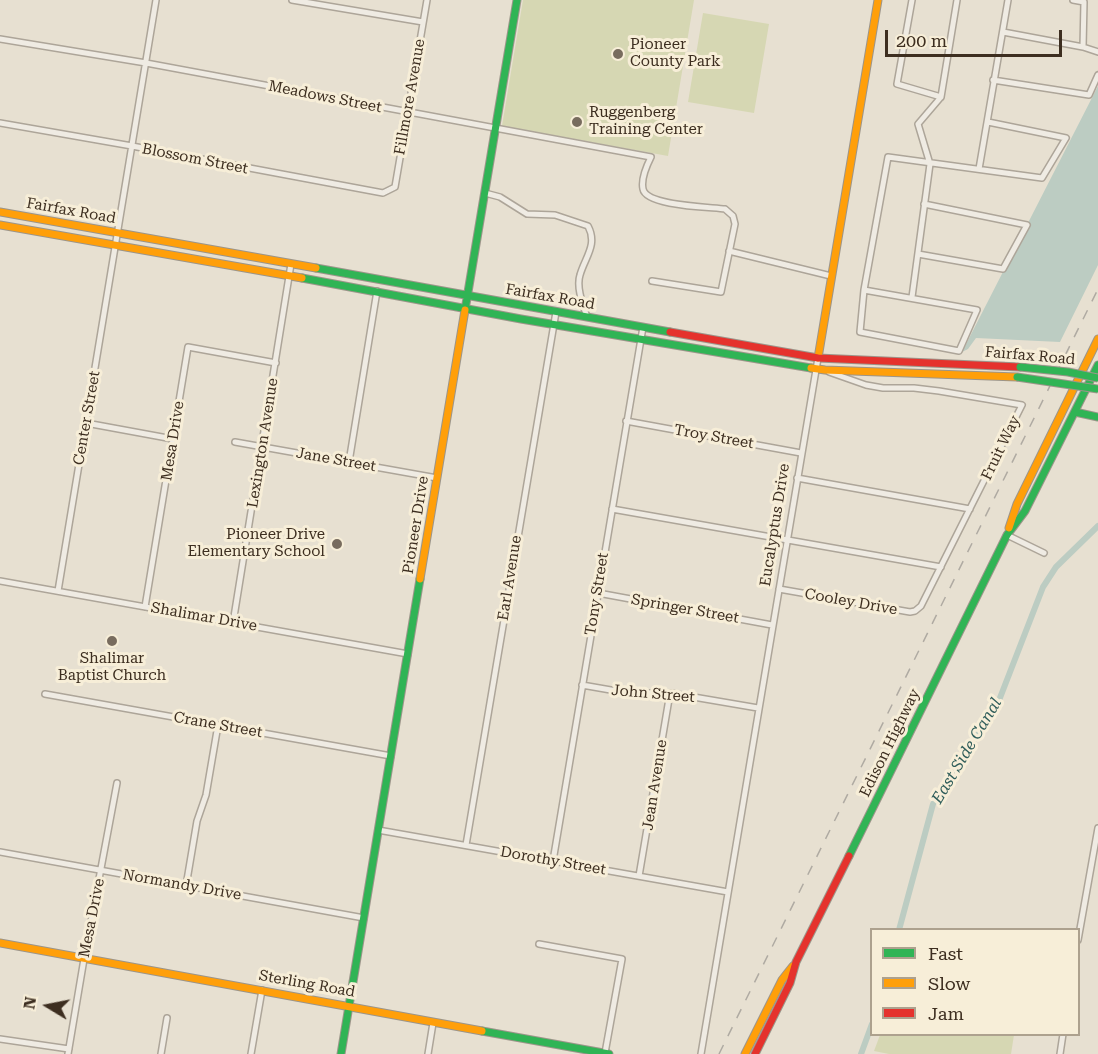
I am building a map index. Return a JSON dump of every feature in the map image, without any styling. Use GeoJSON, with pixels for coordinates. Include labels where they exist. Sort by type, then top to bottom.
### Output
{"type":"FeatureCollection","features":[{"type":"Feature","properties":{"kind":"main road","name":"Pioneer Drive"},"geometry":{"type":"LineString","coordinates":[[341,1054],[517,0]]}},
{"type":"Feature","properties":{"kind":"main road","name":"Eucalyptus Drive"},"geometry":{"type":"LineString","coordinates":[[818,358],[878,0]]}},
{"type":"Feature","properties":{"kind":"main road","name":"Fairfax Road"},"geometry":{"type":"LineString","coordinates":[[0,212],[818,358],[1020,367],[1098,378]]}},
{"type":"Feature","properties":{"kind":"main road","name":"Fairfax Road"},"geometry":{"type":"LineString","coordinates":[[0,225],[825,370],[1017,377],[1098,389]]}},
{"type":"Feature","properties":{"kind":"main road","name":"Edison Highway"},"geometry":{"type":"LineString","coordinates":[[756,1054],[790,983],[796,962],[1007,535],[1017,504],[1098,339]]}},
{"type":"Feature","properties":{"kind":"main road","name":"Edison Highway"},"geometry":{"type":"LineString","coordinates":[[1007,535],[1025,511],[1098,366]]}},
{"type":"Feature","properties":{"kind":"main road"},"geometry":{"type":"LineString","coordinates":[[1075,412],[1098,417]]}},
{"type":"Feature","properties":{"kind":"main road","name":"Sterling Road"},"geometry":{"type":"LineString","coordinates":[[0,943],[607,1054]]}},
{"type":"Feature","properties":{"kind":"main road","name":"Edison Highway"},"geometry":{"type":"LineString","coordinates":[[745,1054],[782,980],[796,962]]}},
{"type":"Feature","properties":{"kind":"street","name":"Center Street"},"geometry":{"type":"LineString","coordinates":[[58,591],[156,0]]}},
{"type":"Feature","properties":{"kind":"street"},"geometry":{"type":"LineString","coordinates":[[292,0],[423,22]]}},
{"type":"Feature","properties":{"kind":"street","name":"Fillmore Avenue"},"geometry":{"type":"LineString","coordinates":[[390,191],[395,187],[427,0]]}},
{"type":"Feature","properties":{"kind":"street"},"geometry":{"type":"LineString","coordinates":[[912,0],[897,84],[941,97]]}},
{"type":"Feature","properties":{"kind":"street"},"geometry":{"type":"LineString","coordinates":[[912,297],[930,164],[918,124],[941,97],[957,0]]}},
{"type":"Feature","properties":{"kind":"street"},"geometry":{"type":"LineString","coordinates":[[980,170],[1008,0]]}},
{"type":"Feature","properties":{"kind":"street"},"geometry":{"type":"LineString","coordinates":[[1073,0],[1084,1],[1083,47]]}},
{"type":"Feature","properties":{"kind":"street"},"geometry":{"type":"LineString","coordinates":[[1003,32],[1083,47],[1098,52]]}},
{"type":"Feature","properties":{"kind":"street","name":"Meadows Street"},"geometry":{"type":"LineString","coordinates":[[0,39],[146,63],[496,130],[651,157],[645,174],[643,190],[650,198],[660,201],[724,209],[733,216],[735,224],[729,251]]}},
{"type":"Feature","properties":{"kind":"street"},"geometry":{"type":"LineString","coordinates":[[993,80],[1089,95],[1098,75]]}},
{"type":"Feature","properties":{"kind":"street"},"geometry":{"type":"LineString","coordinates":[[864,290],[977,310],[959,351],[860,332],[864,290],[888,157],[1042,178],[1066,138],[988,122]]}},
{"type":"Feature","properties":{"kind":"street","name":"Blossom Street"},"geometry":{"type":"LineString","coordinates":[[0,123],[350,188],[383,193],[390,191]]}},
{"type":"Feature","properties":{"kind":"street"},"geometry":{"type":"LineString","coordinates":[[485,193],[500,197],[527,214],[555,215],[588,226],[592,247],[579,279],[582,302],[587,317]]}},
{"type":"Feature","properties":{"kind":"street"},"geometry":{"type":"LineString","coordinates":[[918,254],[1003,269],[1027,225],[924,204]]}},
{"type":"Feature","properties":{"kind":"street"},"geometry":{"type":"LineString","coordinates":[[652,281],[721,292],[729,251],[831,276]]}},
{"type":"Feature","properties":{"kind":"street","name":"Lexington Avenue"},"geometry":{"type":"LineString","coordinates":[[233,622],[291,264]]}},
{"type":"Feature","properties":{"kind":"street"},"geometry":{"type":"LineString","coordinates":[[350,462],[377,291]]}},
{"type":"Feature","properties":{"kind":"street","name":"Earl Avenue"},"geometry":{"type":"LineString","coordinates":[[466,845],[555,312]]}},
{"type":"Feature","properties":{"kind":"street","name":"Tony Street"},"geometry":{"type":"LineString","coordinates":[[553,861],[643,327]]}},
{"type":"Feature","properties":{"kind":"street","name":"Mesa Drive"},"geometry":{"type":"LineString","coordinates":[[145,607],[189,347],[276,363]]}},
{"type":"Feature","properties":{"kind":"street","name":"Eucalyptus Drive"},"geometry":{"type":"LineString","coordinates":[[701,1054],[818,358]]}},
{"type":"Feature","properties":{"kind":"street","name":"Fruit Way"},"geometry":{"type":"LineString","coordinates":[[825,370],[866,385],[882,388],[939,391],[1022,405],[921,606]]}},
{"type":"Feature","properties":{"kind":"street","name":"Troy Street"},"geometry":{"type":"LineString","coordinates":[[626,422],[801,453]]}},
{"type":"Feature","properties":{"kind":"street"},"geometry":{"type":"LineString","coordinates":[[86,423],[173,439]]}},
{"type":"Feature","properties":{"kind":"street","name":"Jane Street"},"geometry":{"type":"LineString","coordinates":[[235,442],[437,478]]}},
{"type":"Feature","properties":{"kind":"street"},"geometry":{"type":"LineString","coordinates":[[797,478],[970,509]]}},
{"type":"Feature","properties":{"kind":"street"},"geometry":{"type":"LineString","coordinates":[[612,509],[941,567]]}},
{"type":"Feature","properties":{"kind":"street"},"geometry":{"type":"LineString","coordinates":[[1007,535],[1044,554]]}},
{"type":"Feature","properties":{"kind":"street","name":"Shalimar Drive"},"geometry":{"type":"LineString","coordinates":[[0,581],[408,654]]}},
{"type":"Feature","properties":{"kind":"street","name":"Cooley Drive"},"geometry":{"type":"LineString","coordinates":[[779,589],[910,612],[921,606]]}},
{"type":"Feature","properties":{"kind":"street","name":"Springer Street"},"geometry":{"type":"LineString","coordinates":[[598,593],[772,625]]}},
{"type":"Feature","properties":{"kind":"street","name":"John Street"},"geometry":{"type":"LineString","coordinates":[[582,685],[628,693],[670,693],[758,708]]}},
{"type":"Feature","properties":{"kind":"street","name":"Jean Avenue"},"geometry":{"type":"LineString","coordinates":[[639,876],[670,693]]}},
{"type":"Feature","properties":{"kind":"street","name":"Crane Street"},"geometry":{"type":"LineString","coordinates":[[45,694],[391,756]]}},
{"type":"Feature","properties":{"kind":"street"},"geometry":{"type":"LineString","coordinates":[[186,886],[197,821],[207,795],[218,725]]}},
{"type":"Feature","properties":{"kind":"street","name":"Mesa Drive"},"geometry":{"type":"LineString","coordinates":[[69,1052],[117,783]]}},
{"type":"Feature","properties":{"kind":"street"},"geometry":{"type":"LineString","coordinates":[[1080,931],[1095,864],[1098,828]]}},
{"type":"Feature","properties":{"kind":"street","name":"Dorothy Street"},"geometry":{"type":"LineString","coordinates":[[378,830],[728,892]]}},
{"type":"Feature","properties":{"kind":"street","name":"Normandy Drive"},"geometry":{"type":"LineString","coordinates":[[0,852],[364,918]]}},
{"type":"Feature","properties":{"kind":"street"},"geometry":{"type":"LineString","coordinates":[[539,944],[622,959],[607,1054]]}},
{"type":"Feature","properties":{"kind":"street"},"geometry":{"type":"LineString","coordinates":[[251,1054],[262,990]]}},
{"type":"Feature","properties":{"kind":"street"},"geometry":{"type":"LineString","coordinates":[[161,1054],[167,1018]]}},
{"type":"Feature","properties":{"kind":"street"},"geometry":{"type":"LineString","coordinates":[[428,1054],[433,1023]]}},
{"type":"Feature","properties":{"kind":"street"},"geometry":{"type":"LineString","coordinates":[[1060,1054],[1063,1036]]}},
{"type":"Feature","properties":{"kind":"street"},"geometry":{"type":"LineString","coordinates":[[0,1039],[69,1052]]}},
{"type":"Feature","properties":{"kind":"green space"},"geometry":{"type":"Polygon","coordinates":[[[523,0],[694,0],[668,156],[502,126],[523,0]]]}},
{"type":"Feature","properties":{"kind":"green space"},"geometry":{"type":"Polygon","coordinates":[[[703,13],[769,24],[754,113],[688,102],[703,13]]]}},
{"type":"Feature","properties":{"kind":"green space"},"geometry":{"type":"Polygon","coordinates":[[[879,1036],[1014,1036],[1011,1054],[889,1054],[874,1051],[879,1036]]]}},
{"type":"Feature","properties":{"kind":"shaded area"},"geometry":{"type":"Polygon","coordinates":[[[1098,86],[1098,265],[1060,342],[976,338],[968,349],[962,352],[1098,86]]]}},
{"type":"Feature","properties":{"kind":"waterway","name":"East Side Canal"},"geometry":{"type":"LineString","coordinates":[[900,928],[933,804],[998,703],[1043,587],[1056,567],[1098,526]]}},
{"type":"Feature","properties":{"kind":"waterway","name":"East Side Canal"},"geometry":{"type":"LineString","coordinates":[[861,1054],[870,1029]]}},
{"type":"Feature","properties":{"kind":"railway"},"geometry":{"type":"LineString","coordinates":[[719,1054],[1098,289]]}},
{"type":"Feature","properties":{"kind":"traffic: fast"},"geometry":{"type":"LineString","coordinates":[[465,310],[517,0]]}},
{"type":"Feature","properties":{"kind":"traffic: fast"},"geometry":{"type":"LineString","coordinates":[[316,268],[670,332]]}},
{"type":"Feature","properties":{"kind":"traffic: fast"},"geometry":{"type":"LineString","coordinates":[[302,278],[521,319],[811,368]]}},
{"type":"Feature","properties":{"kind":"traffic: fast"},"geometry":{"type":"LineString","coordinates":[[849,856],[1007,535],[1025,511],[1098,365]]}},
{"type":"Feature","properties":{"kind":"traffic: fast"},"geometry":{"type":"LineString","coordinates":[[1020,367],[1098,378]]}},
{"type":"Feature","properties":{"kind":"traffic: fast"},"geometry":{"type":"LineString","coordinates":[[1017,377],[1098,389]]}},
{"type":"Feature","properties":{"kind":"traffic: fast"},"geometry":{"type":"LineString","coordinates":[[1075,412],[1098,417]]}},
{"type":"Feature","properties":{"kind":"traffic: fast"},"geometry":{"type":"LineString","coordinates":[[341,1054],[420,579]]}},
{"type":"Feature","properties":{"kind":"traffic: fast"},"geometry":{"type":"LineString","coordinates":[[482,1031],[609,1054]]}},
{"type":"Feature","properties":{"kind":"traffic: slow"},"geometry":{"type":"LineString","coordinates":[[818,358],[878,0]]}},
{"type":"Feature","properties":{"kind":"traffic: slow"},"geometry":{"type":"LineString","coordinates":[[0,212],[316,268]]}},
{"type":"Feature","properties":{"kind":"traffic: slow"},"geometry":{"type":"LineString","coordinates":[[0,225],[302,278]]}},
{"type":"Feature","properties":{"kind":"traffic: slow"},"geometry":{"type":"LineString","coordinates":[[420,579],[465,310]]}},
{"type":"Feature","properties":{"kind":"traffic: slow"},"geometry":{"type":"LineString","coordinates":[[1009,528],[1017,504],[1098,339]]}},
{"type":"Feature","properties":{"kind":"traffic: slow"},"geometry":{"type":"LineString","coordinates":[[811,368],[1017,377]]}},
{"type":"Feature","properties":{"kind":"traffic: slow"},"geometry":{"type":"LineString","coordinates":[[0,943],[482,1031]]}},
{"type":"Feature","properties":{"kind":"traffic: slow"},"geometry":{"type":"LineString","coordinates":[[745,1054],[782,980],[793,966]]}},
{"type":"Feature","properties":{"kind":"traffic: jam"},"geometry":{"type":"LineString","coordinates":[[670,332],[818,358],[1020,367]]}},
{"type":"Feature","properties":{"kind":"traffic: jam"},"geometry":{"type":"LineString","coordinates":[[755,1054],[790,983],[796,962],[849,856]]}},
{"type":"Feature","properties":{"kind":"place","name":"Pioneer County Park"},"geometry":{"type":"Point","coordinates":[618,54]}},
{"type":"Feature","properties":{"kind":"place","name":"Ruggenberg Training Center"},"geometry":{"type":"Point","coordinates":[577,122]}},
{"type":"Feature","properties":{"kind":"place","name":"Pioneer Drive Elementary School"},"geometry":{"type":"Point","coordinates":[337,544]}},
{"type":"Feature","properties":{"kind":"place","name":"Shalimar Baptist Church"},"geometry":{"type":"Point","coordinates":[112,641]}}]}
